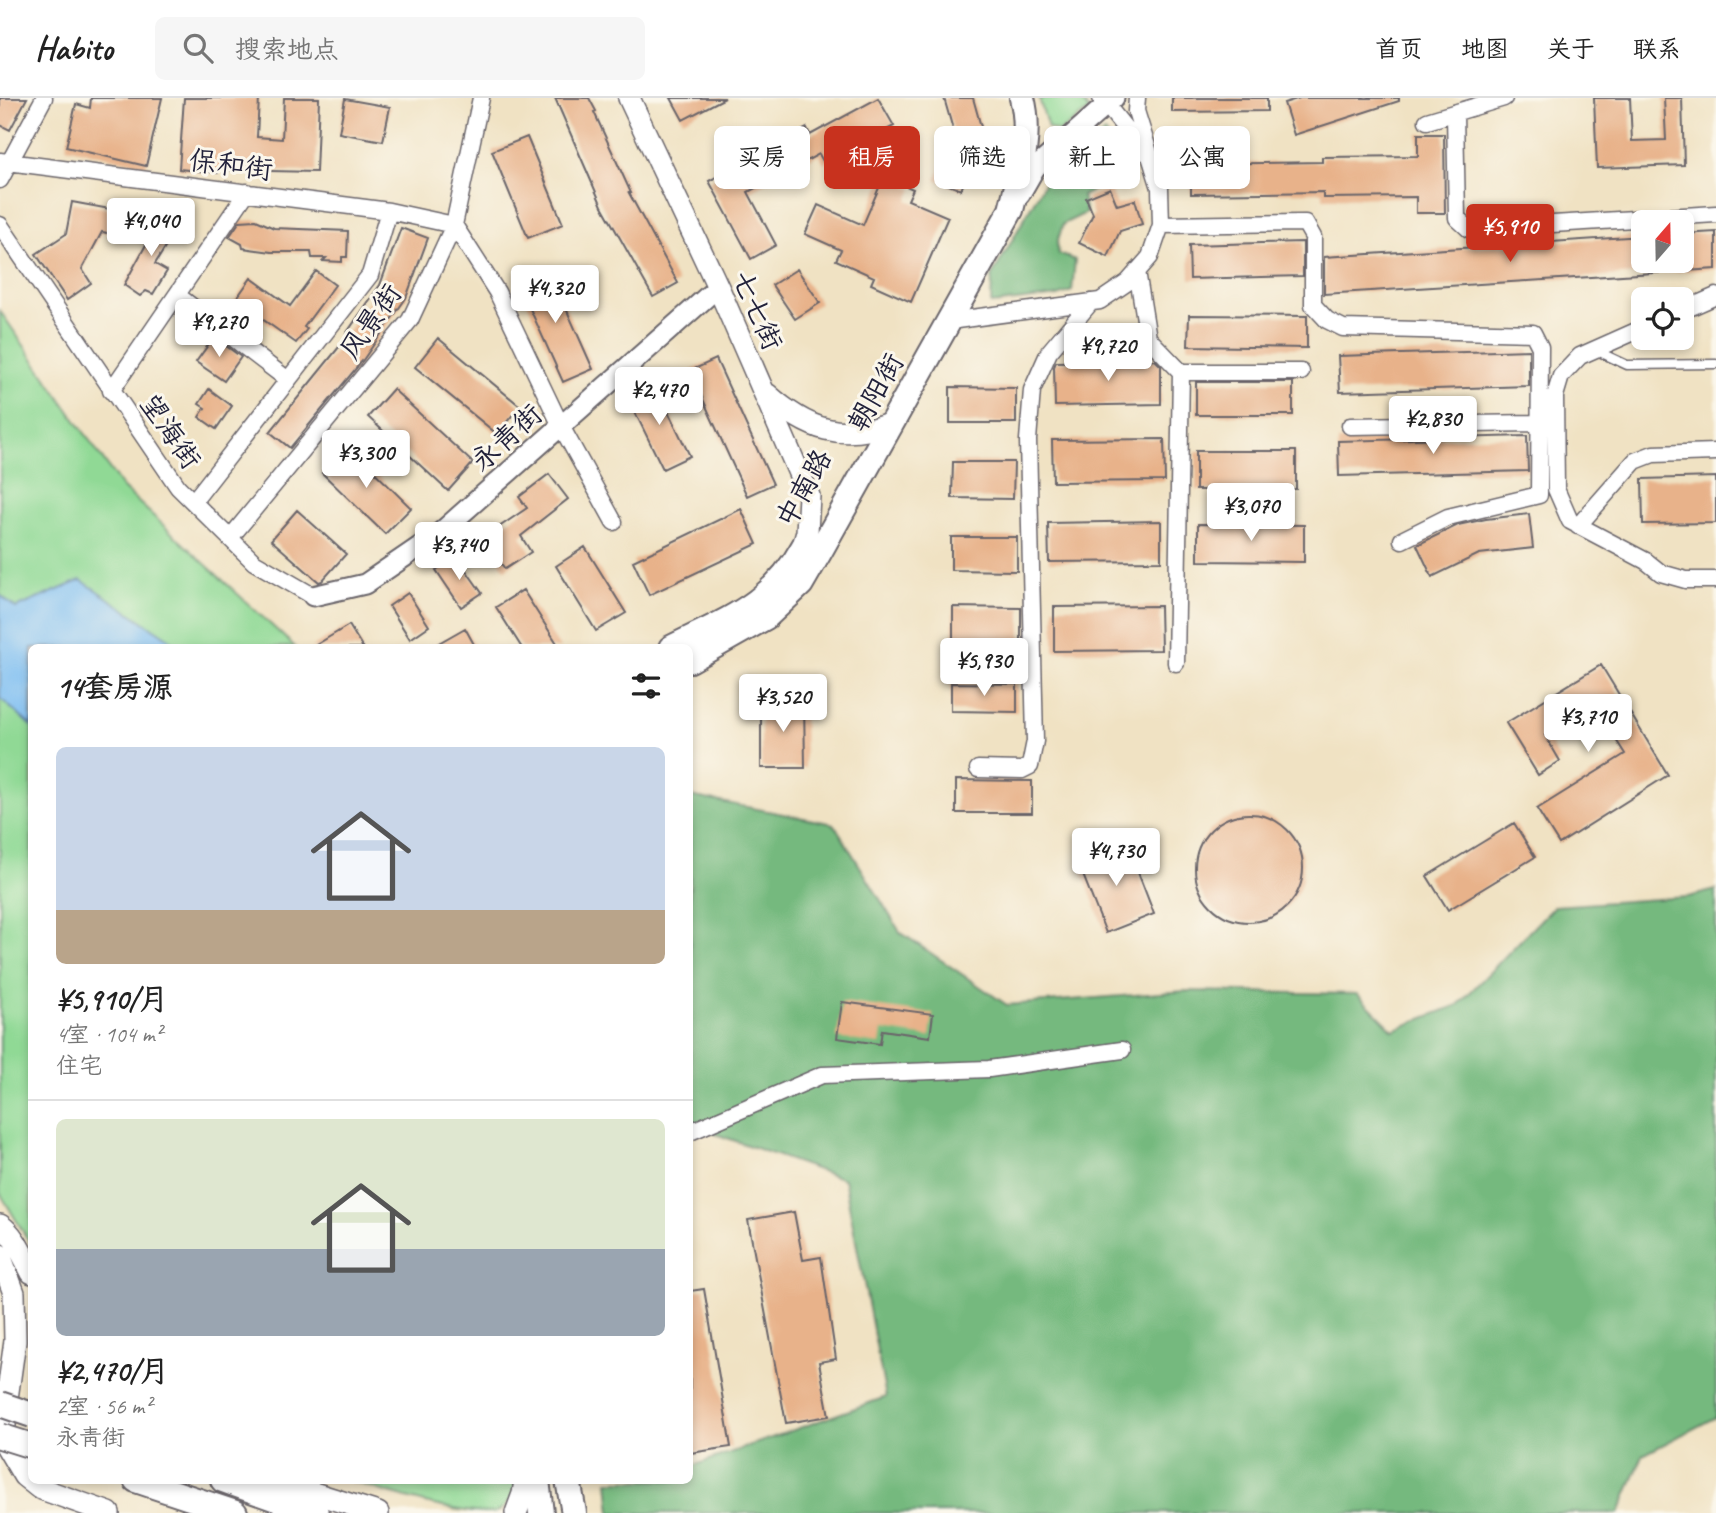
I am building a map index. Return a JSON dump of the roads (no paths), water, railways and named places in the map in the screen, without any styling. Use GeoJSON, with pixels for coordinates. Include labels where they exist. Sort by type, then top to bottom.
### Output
{"type":"FeatureCollection","features":[{"type":"Feature","properties":{"kind":"main road","name":"七七街"},"geometry":{"type":"LineString","coordinates":[[629,98],[718,287],[809,496],[807,532],[802,550]]}},
{"type":"Feature","properties":{"kind":"main road","name":"朝阳街"},"geometry":{"type":"LineString","coordinates":[[693,658],[766,617],[801,584],[1011,210],[1024,158],[1025,110],[1021,98]]}},
{"type":"Feature","properties":{"kind":"main road","name":"中南路"},"geometry":{"type":"LineString","coordinates":[[679,644],[770,593],[792,568],[987,226],[1011,210]]}},
{"type":"Feature","properties":{"kind":"main road"},"geometry":{"type":"LineString","coordinates":[[763,390],[782,407],[816,428],[840,433],[869,432],[892,423]]}},
{"type":"Feature","properties":{"kind":"main road"},"geometry":{"type":"LineString","coordinates":[[0,1225],[19,1248],[28,1265]]}},
{"type":"Feature","properties":{"kind":"main road"},"geometry":{"type":"LineString","coordinates":[[0,1255],[14,1293],[15,1341],[5,1413],[5,1444],[28,1479]]}},
{"type":"Feature","properties":{"kind":"main road"},"geometry":{"type":"LineString","coordinates":[[0,1404],[28,1414]]}},
{"type":"Feature","properties":{"kind":"main road"},"geometry":{"type":"LineString","coordinates":[[0,1436],[28,1445]]}},
{"type":"Feature","properties":{"kind":"main road"},"geometry":{"type":"LineString","coordinates":[[34,1484],[39,1488],[53,1488],[110,1513]]}},
{"type":"Feature","properties":{"kind":"main road"},"geometry":{"type":"LineString","coordinates":[[148,1484],[235,1513]]}},
{"type":"Feature","properties":{"kind":"main road"},"geometry":{"type":"LineString","coordinates":[[244,1484],[378,1513]]}},
{"type":"Feature","properties":{"kind":"main road"},"geometry":{"type":"LineString","coordinates":[[516,1513],[524,1484]]}},
{"type":"Feature","properties":{"kind":"main road"},"geometry":{"type":"LineString","coordinates":[[537,1484],[541,1513]]}},
{"type":"Feature","properties":{"kind":"main road"},"geometry":{"type":"LineString","coordinates":[[564,1513],[566,1484]]}},
{"type":"Feature","properties":{"kind":"main road"},"geometry":{"type":"LineString","coordinates":[[567,1484],[574,1513]]}},
{"type":"Feature","properties":{"kind":"main road"},"geometry":{"type":"LineString","coordinates":[[271,1489],[316,1513]]}},
{"type":"Feature","properties":{"kind":"street"},"geometry":{"type":"LineString","coordinates":[[0,180],[5,162],[44,98]]}},
{"type":"Feature","properties":{"kind":"street","name":"风景街"},"geometry":{"type":"LineString","coordinates":[[230,538],[410,320],[454,225],[481,98]]}},
{"type":"Feature","properties":{"kind":"street"},"geometry":{"type":"LineString","coordinates":[[949,321],[1100,301],[1128,282],[1150,257],[1161,225],[1160,188],[1149,160],[1136,111],[1137,98]]}},
{"type":"Feature","properties":{"kind":"street"},"geometry":{"type":"LineString","coordinates":[[1427,121],[1504,98]]}},
{"type":"Feature","properties":{"kind":"street"},"geometry":{"type":"LineString","coordinates":[[1011,210],[1035,168],[1108,100],[1149,160]]}},
{"type":"Feature","properties":{"kind":"street"},"geometry":{"type":"LineString","coordinates":[[1455,113],[1457,218],[1469,229],[1716,214]]}},
{"type":"Feature","properties":{"kind":"street","name":"保和街"},"geometry":{"type":"LineString","coordinates":[[5,162],[389,211],[454,225]]}},
{"type":"Feature","properties":{"kind":"street"},"geometry":{"type":"LineString","coordinates":[[111,391],[247,192]]}},
{"type":"Feature","properties":{"kind":"street"},"geometry":{"type":"LineString","coordinates":[[193,502],[370,275],[389,211]]}},
{"type":"Feature","properties":{"kind":"street"},"geometry":{"type":"LineString","coordinates":[[1161,225],[1305,223],[1313,237],[1313,305],[1327,320],[1343,328],[1533,333],[1539,347],[1539,495],[1448,517],[1402,540]]}},
{"type":"Feature","properties":{"kind":"street","name":"望海街"},"geometry":{"type":"LineString","coordinates":[[0,225],[178,488],[254,562],[313,596]]}},
{"type":"Feature","properties":{"kind":"street"},"geometry":{"type":"LineString","coordinates":[[454,225],[497,292],[561,426],[614,522]]}},
{"type":"Feature","properties":{"kind":"street"},"geometry":{"type":"LineString","coordinates":[[1137,271],[1148,338],[1181,372],[1176,663]]}},
{"type":"Feature","properties":{"kind":"street","name":"永青街"},"geometry":{"type":"LineString","coordinates":[[313,596],[365,584],[441,532],[718,287]]}},
{"type":"Feature","properties":{"kind":"street"},"geometry":{"type":"LineString","coordinates":[[177,295],[288,380]]}},
{"type":"Feature","properties":{"kind":"street"},"geometry":{"type":"LineString","coordinates":[[1694,306],[1716,296]]}},
{"type":"Feature","properties":{"kind":"street"},"geometry":{"type":"LineString","coordinates":[[978,769],[1022,770],[1030,765],[1035,741],[1028,440],[1032,390],[1049,352],[1091,302]]}},
{"type":"Feature","properties":{"kind":"street"},"geometry":{"type":"LineString","coordinates":[[1631,334],[1580,356],[1561,376],[1555,396],[1556,489],[1570,521],[1578,526],[1646,561],[1661,573],[1686,580],[1716,580]]}},
{"type":"Feature","properties":{"kind":"street"},"geometry":{"type":"LineString","coordinates":[[1181,372],[1301,372]]}},
{"type":"Feature","properties":{"kind":"street"},"geometry":{"type":"LineString","coordinates":[[1350,426],[1539,423]]}},
{"type":"Feature","properties":{"kind":"street"},"geometry":{"type":"LineString","coordinates":[[1578,526],[1635,461],[1653,454],[1716,453]]}},
{"type":"Feature","properties":{"kind":"street"},"geometry":{"type":"LineString","coordinates":[[693,1131],[822,1075],[989,1069],[1122,1050]]}},
{"type":"Feature","properties":{"kind":"lane"},"geometry":{"type":"LineString","coordinates":[[1595,350],[1627,365],[1716,363]]}},
{"type":"Feature","properties":{"kind":"water"},"geometry":{"type":"Polygon","coordinates":[[[81,580],[177,644],[28,644],[28,723],[0,698],[0,595],[16,608],[81,580]]]}}]}
